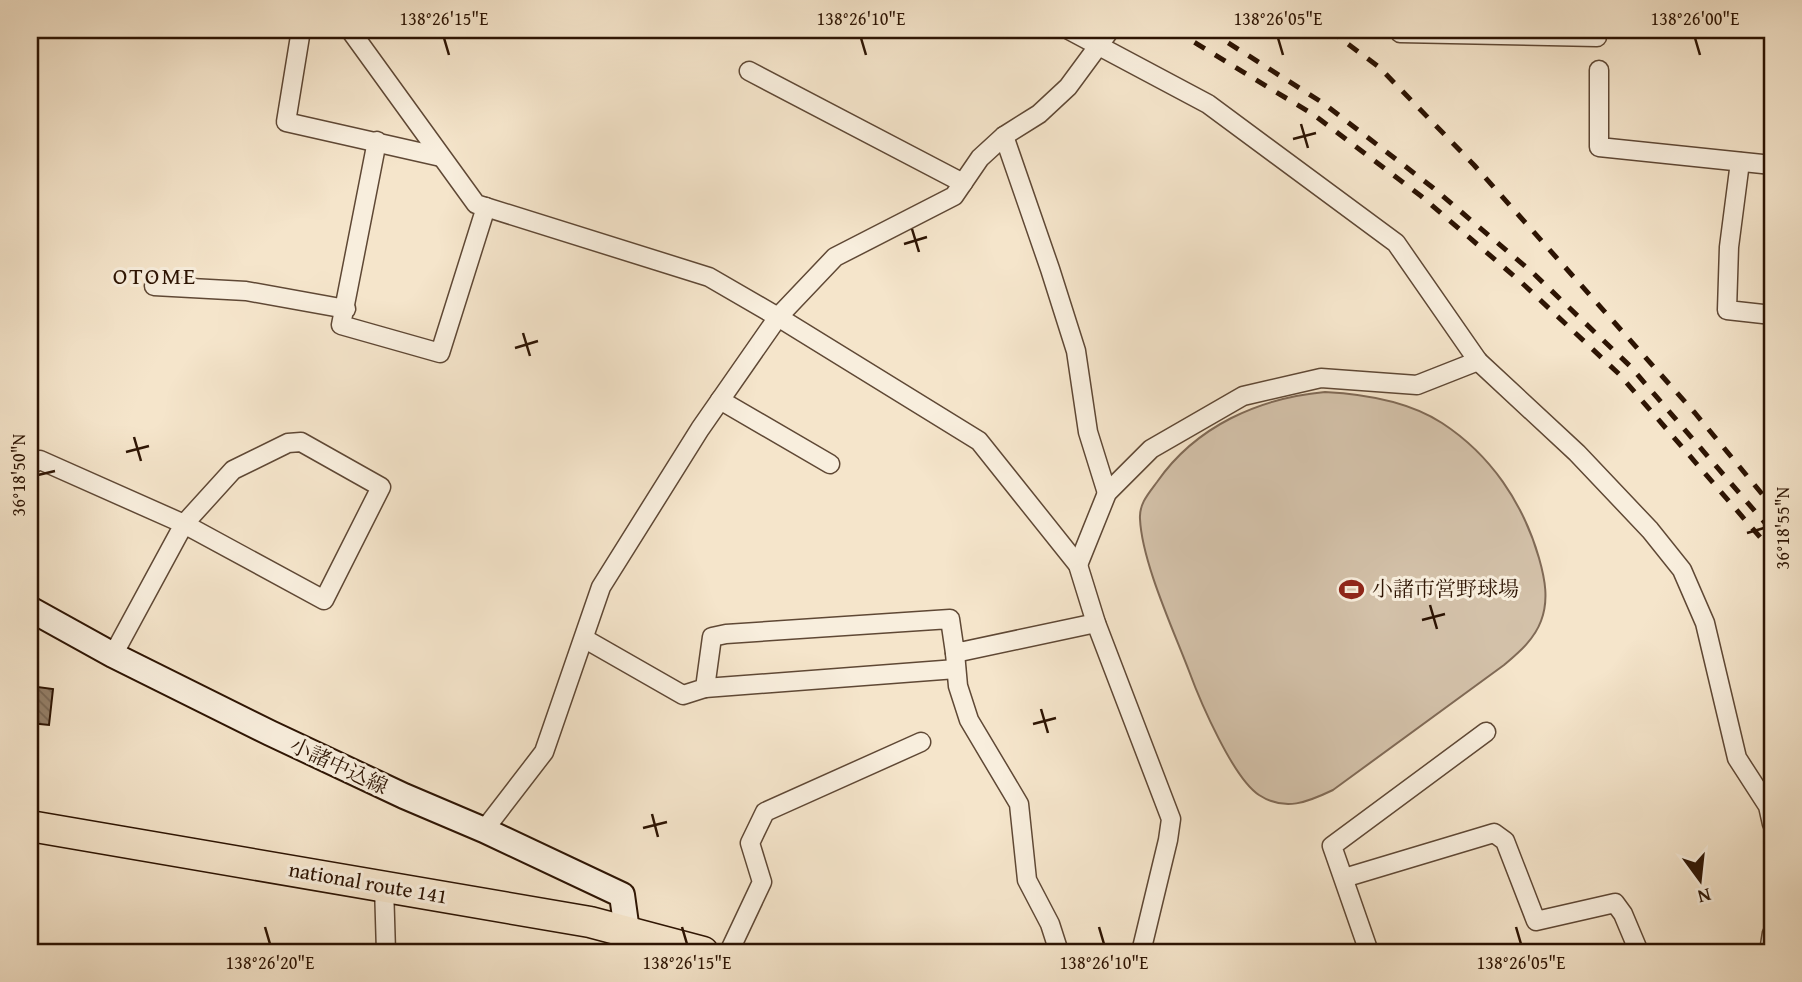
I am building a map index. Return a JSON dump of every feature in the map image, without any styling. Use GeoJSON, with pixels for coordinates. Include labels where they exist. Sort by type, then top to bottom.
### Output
{"type":"FeatureCollection","features":[{"type":"Feature","properties":{"kind":"highway","name":"national route 141"},"geometry":{"type":"LineString","coordinates":[[30,826],[384,886],[627,931],[703,952]]}},
{"type":"Feature","properties":{"kind":"main road","name":"小諸中込線"},"geometry":{"type":"LineString","coordinates":[[30,609],[113,655],[270,733],[622,895],[627,931]]}},
{"type":"Feature","properties":{"kind":"street"},"geometry":{"type":"LineString","coordinates":[[302,30],[286,122],[441,157]]}},
{"type":"Feature","properties":{"kind":"street"},"geometry":{"type":"LineString","coordinates":[[350,30],[476,204],[709,277],[979,442],[1077,565],[1096,623],[1171,819],[1141,952]]}},
{"type":"Feature","properties":{"kind":"street"},"geometry":{"type":"LineString","coordinates":[[1069,30],[1208,104],[1396,243],[1478,361],[1577,453],[1650,530],[1682,570],[1704,622],[1737,758],[1768,806],[1772,824]]}},
{"type":"Feature","properties":{"kind":"street"},"geometry":{"type":"LineString","coordinates":[[484,830],[544,752],[601,587],[720,400],[778,317],[835,257],[954,196],[980,158],[1004,136],[1039,114],[1068,87],[1110,30]]}},
{"type":"Feature","properties":{"kind":"street"},"geometry":{"type":"LineString","coordinates":[[1400,30],[1400,33],[1597,37]]}},
{"type":"Feature","properties":{"kind":"street"},"geometry":{"type":"LineString","coordinates":[[1599,70],[1599,147],[1772,165]]}},
{"type":"Feature","properties":{"kind":"street"},"geometry":{"type":"LineString","coordinates":[[749,71],[963,183]]}},
{"type":"Feature","properties":{"kind":"street"},"geometry":{"type":"LineString","coordinates":[[1004,136],[1051,269],[1076,351],[1088,432],[1108,493]]}},
{"type":"Feature","properties":{"kind":"street"},"geometry":{"type":"LineString","coordinates":[[377,141],[341,325],[440,353],[486,207]]}},
{"type":"Feature","properties":{"kind":"street"},"geometry":{"type":"LineString","coordinates":[[1740,162],[1729,247],[1727,310],[1772,315]]}},
{"type":"Feature","properties":{"kind":"street"},"geometry":{"type":"LineString","coordinates":[[154,286],[246,291],[346,309]]}},
{"type":"Feature","properties":{"kind":"street"},"geometry":{"type":"LineString","coordinates":[[1077,565],[1108,493],[1151,449],[1243,396],[1321,378],[1417,385],[1478,361]]}},
{"type":"Feature","properties":{"kind":"street"},"geometry":{"type":"LineString","coordinates":[[720,400],[830,464]]}},
{"type":"Feature","properties":{"kind":"street"},"geometry":{"type":"LineString","coordinates":[[30,465],[40,460],[184,524],[324,600],[381,487],[301,442],[288,443],[233,470],[184,524],[113,655]]}},
{"type":"Feature","properties":{"kind":"street"},"geometry":{"type":"LineString","coordinates":[[705,688],[712,637],[950,619],[958,686],[969,720],[1019,804],[1027,880],[1050,924],[1059,952]]}},
{"type":"Feature","properties":{"kind":"street"},"geometry":{"type":"LineString","coordinates":[[585,639],[683,695],[705,688],[956,661],[1096,623]]}},
{"type":"Feature","properties":{"kind":"street"},"geometry":{"type":"LineString","coordinates":[[1369,952],[1332,846],[1486,732]]}},
{"type":"Feature","properties":{"kind":"street"},"geometry":{"type":"LineString","coordinates":[[729,952],[762,881],[750,844],[765,812],[921,742]]}},
{"type":"Feature","properties":{"kind":"street"},"geometry":{"type":"LineString","coordinates":[[1344,878],[1494,833],[1505,841],[1536,921],[1615,902],[1639,952]]}},
{"type":"Feature","properties":{"kind":"street"},"geometry":{"type":"LineString","coordinates":[[384,886],[386,952]]}},
{"type":"Feature","properties":{"kind":"street"},"geometry":{"type":"LineString","coordinates":[[1769,952],[1772,933]]}},
{"type":"Feature","properties":{"kind":"shaded area","name":"小諸市営野球場"},"geometry":{"type":"Polygon","coordinates":[[[1325,392],[1370,397],[1415,409],[1442,423],[1476,450],[1503,482],[1524,518],[1541,566],[1545,605],[1534,634],[1504,665],[1333,790],[1315,798],[1287,804],[1269,800],[1249,786],[1218,738],[1159,595],[1146,555],[1140,514],[1147,495],[1173,462],[1210,430],[1253,408],[1300,395],[1325,392]]]}},
{"type":"Feature","properties":{"kind":"building"},"geometry":{"type":"Polygon","coordinates":[[[30,686],[53,689],[49,725],[30,723],[30,686]]]}},
{"type":"Feature","properties":{"kind":"railway"},"geometry":{"type":"LineString","coordinates":[[1174,30],[1314,115],[1421,196],[1521,282],[1619,374],[1772,551]]}},
{"type":"Feature","properties":{"kind":"railway"},"geometry":{"type":"LineString","coordinates":[[1208,30],[1323,103],[1432,187],[1533,273],[1630,366],[1772,531]]}},
{"type":"Feature","properties":{"kind":"railway"},"geometry":{"type":"LineString","coordinates":[[1329,30],[1379,67],[1474,165],[1695,413],[1772,506]]}},
{"type":"Feature","properties":{"kind":"place","name":"小諸市営野球場"},"geometry":{"type":"Point","coordinates":[1352,589]}},
{"type":"Feature","properties":{"kind":"district","name":"OTOME"},"geometry":{"type":"Point","coordinates":[155,276]}}]}
